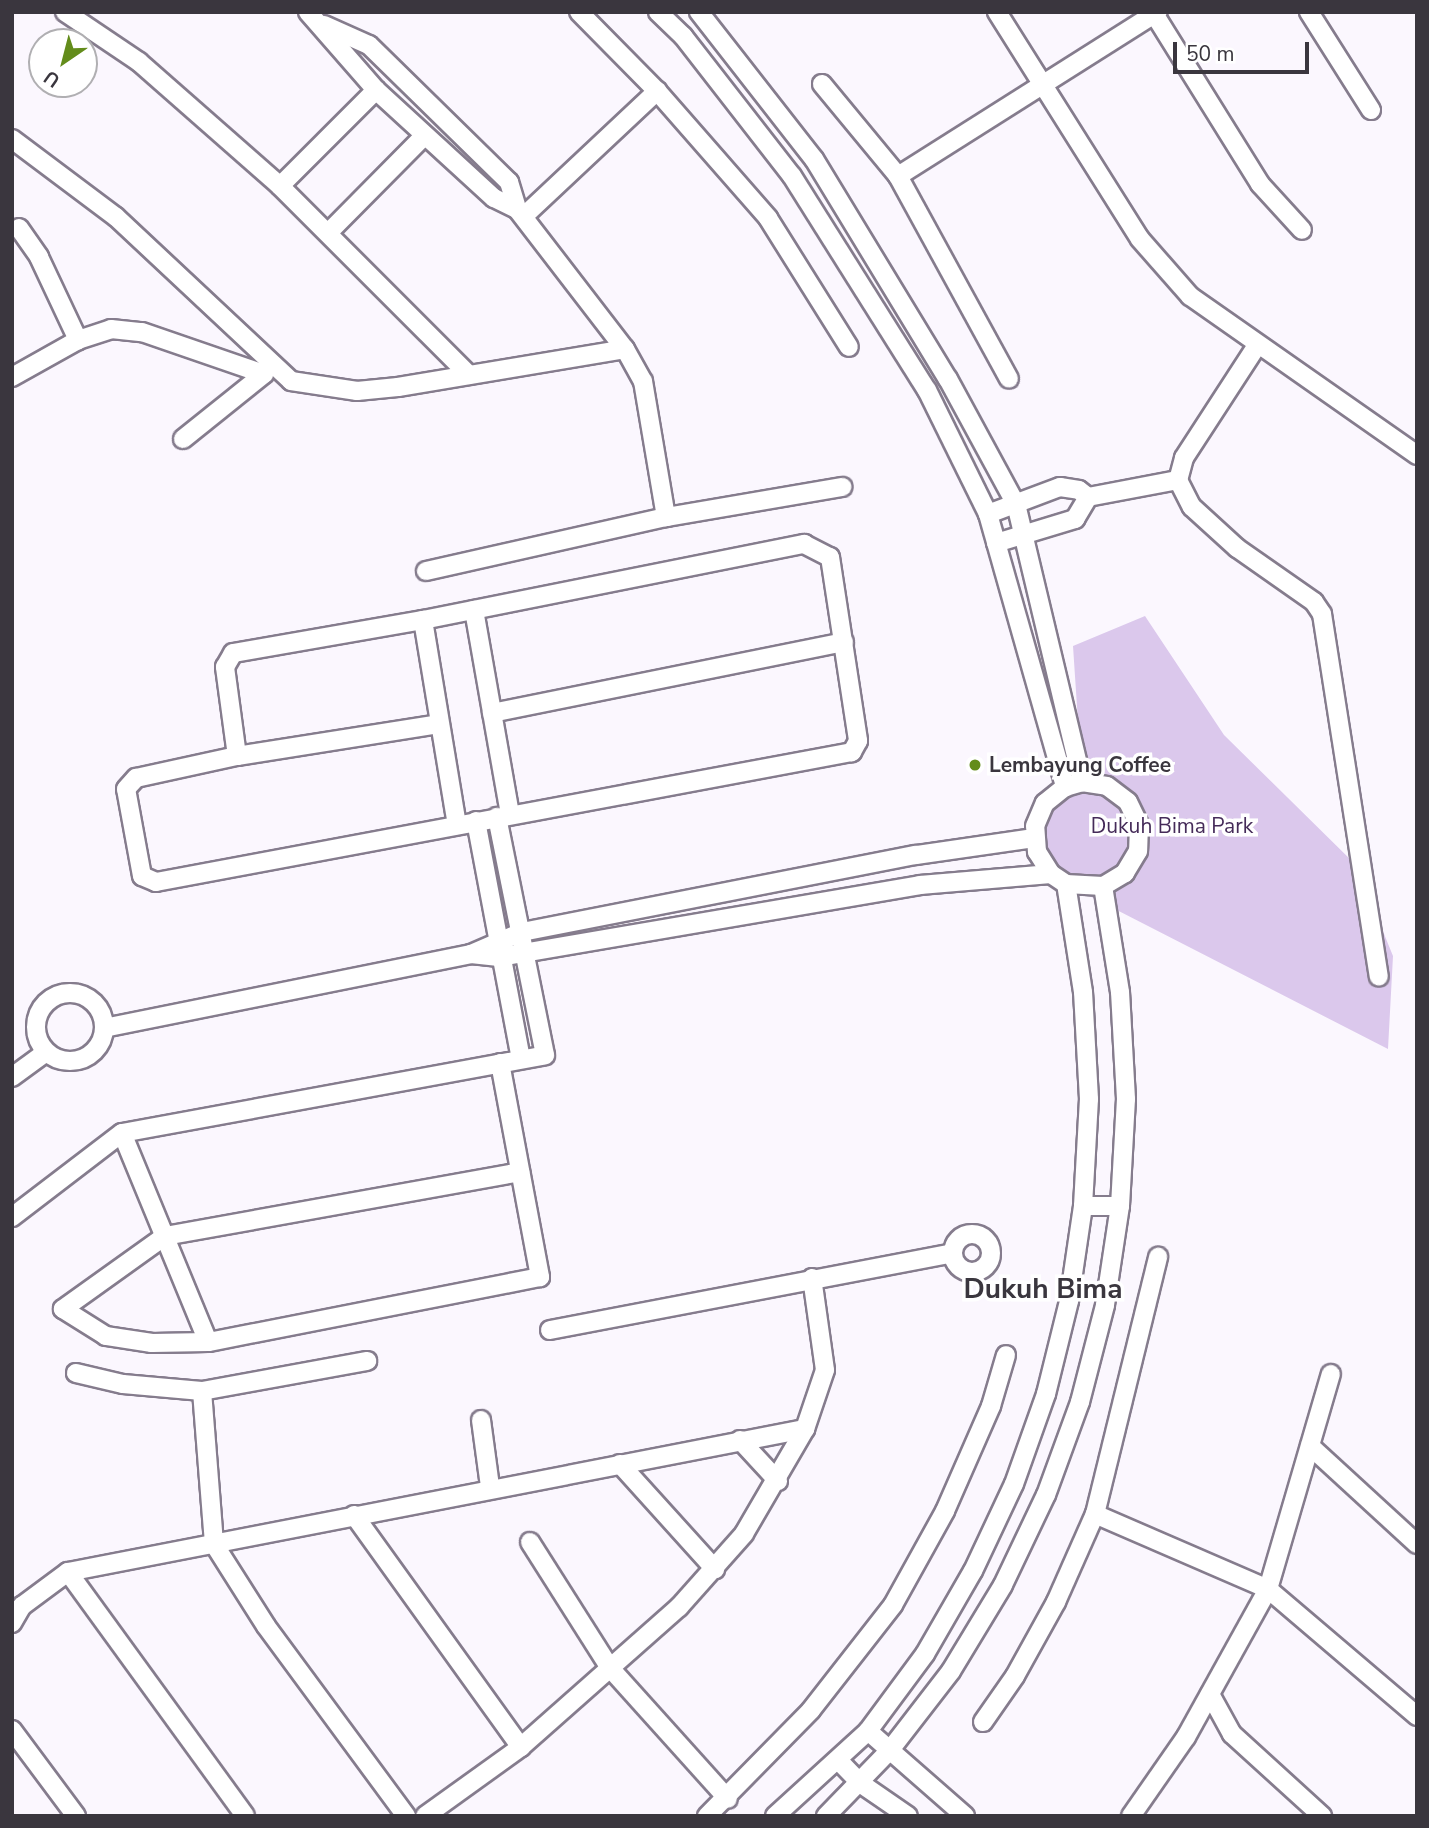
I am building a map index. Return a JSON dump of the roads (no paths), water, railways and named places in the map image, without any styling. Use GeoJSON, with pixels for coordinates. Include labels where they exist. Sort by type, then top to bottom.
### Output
{"type":"FeatureCollection","features":[{"type":"Feature","properties":{"kind":"street"},"geometry":{"type":"LineString","coordinates":[[65,12],[139,62],[280,186],[469,374]]}},
{"type":"Feature","properties":{"kind":"street"},"geometry":{"type":"LineString","coordinates":[[308,12],[322,24],[376,90],[495,198],[521,212]]}},
{"type":"Feature","properties":{"kind":"street"},"geometry":{"type":"LineString","coordinates":[[579,12],[657,91],[768,218],[849,347]]}},
{"type":"Feature","properties":{"kind":"street"},"geometry":{"type":"LineString","coordinates":[[659,12],[682,36],[792,176],[927,390],[988,514],[1073,784]]}},
{"type":"Feature","properties":{"kind":"street"},"geometry":{"type":"LineString","coordinates":[[699,12],[814,159],[948,379],[1016,504],[1073,784]]}},
{"type":"Feature","properties":{"kind":"street"},"geometry":{"type":"LineString","coordinates":[[997,12],[1162,267],[1190,296],[1256,346],[1417,456]]}},
{"type":"Feature","properties":{"kind":"street"},"geometry":{"type":"LineString","coordinates":[[1309,12],[1371,110]]}},
{"type":"Feature","properties":{"kind":"street"},"geometry":{"type":"LineString","coordinates":[[898,176],[1155,13],[1260,184],[1302,230]]}},
{"type":"Feature","properties":{"kind":"street"},"geometry":{"type":"LineString","coordinates":[[322,24],[369,45],[509,183],[521,212],[625,349],[643,381],[666,517]]}},
{"type":"Feature","properties":{"kind":"street"},"geometry":{"type":"LineString","coordinates":[[822,84],[898,176],[1009,379]]}},
{"type":"Feature","properties":{"kind":"street"},"geometry":{"type":"LineString","coordinates":[[280,186],[376,90]]}},
{"type":"Feature","properties":{"kind":"street"},"geometry":{"type":"LineString","coordinates":[[521,212],[657,91]]}},
{"type":"Feature","properties":{"kind":"street"},"geometry":{"type":"LineString","coordinates":[[329,232],[425,135]]}},
{"type":"Feature","properties":{"kind":"street"},"geometry":{"type":"LineString","coordinates":[[12,139],[124,223],[291,382],[357,391],[625,349]]}},
{"type":"Feature","properties":{"kind":"street"},"geometry":{"type":"LineString","coordinates":[[19,228],[45,268],[78,340]]}},
{"type":"Feature","properties":{"kind":"street"},"geometry":{"type":"LineString","coordinates":[[12,377],[78,340],[111,329],[142,332],[264,374],[183,439]]}},
{"type":"Feature","properties":{"kind":"street"},"geometry":{"type":"LineString","coordinates":[[1256,346],[1184,458],[1178,481],[1192,507],[1237,548],[1314,601],[1322,614],[1379,977]]}},
{"type":"Feature","properties":{"kind":"street"},"geometry":{"type":"LineString","coordinates":[[988,514],[1060,487],[1079,490],[1088,496],[1178,481]]}},
{"type":"Feature","properties":{"kind":"street"},"geometry":{"type":"LineString","coordinates":[[426,571],[666,517],[842,487]]}},
{"type":"Feature","properties":{"kind":"street"},"geometry":{"type":"LineString","coordinates":[[996,543],[1075,520],[1088,496]]}},
{"type":"Feature","properties":{"kind":"street"},"geometry":{"type":"LineString","coordinates":[[237,756],[225,667],[233,653],[423,620],[804,544],[830,557],[858,741],[852,752],[156,882],[145,879],[139,869],[129,783],[237,756],[438,724]]}},
{"type":"Feature","properties":{"kind":"street"},"geometry":{"type":"LineString","coordinates":[[12,1217],[122,1133],[545,1055],[503,816],[492,713],[474,610]]}},
{"type":"Feature","properties":{"kind":"street"},"geometry":{"type":"LineString","coordinates":[[423,620],[438,724],[457,825]]}},
{"type":"Feature","properties":{"kind":"street"},"geometry":{"type":"LineString","coordinates":[[492,713],[844,642]]}},
{"type":"Feature","properties":{"kind":"street"},"geometry":{"type":"LineString","coordinates":[[497,948],[527,952],[885,890],[1059,879],[1103,886],[1125,873],[1132,862],[1138,851],[1139,825],[1128,802],[1107,786],[1073,784],[1045,803],[1034,838],[1037,852],[1059,879],[1083,992],[1089,1099],[1083,1206],[1069,1301],[1046,1394],[1014,1484],[946,1618],[868,1731],[839,1761],[775,1816]]}},
{"type":"Feature","properties":{"kind":"street"},"geometry":{"type":"LineString","coordinates":[[476,821],[497,948],[521,1059]]}},
{"type":"Feature","properties":{"kind":"street"},"geometry":{"type":"LineString","coordinates":[[104,1028],[471,954],[497,948],[522,932],[879,863],[1034,838]]}},
{"type":"Feature","properties":{"kind":"street"},"geometry":{"type":"LineString","coordinates":[[879,863],[885,890]]}},
{"type":"Feature","properties":{"kind":"street"},"geometry":{"type":"LineString","coordinates":[[826,1816],[890,1751],[977,1628],[1046,1495],[1086,1377],[1105,1305],[1120,1206],[1126,1099],[1120,992],[1103,886]]}},
{"type":"Feature","properties":{"kind":"street"},"geometry":{"type":"LineString","coordinates":[[76,993],[93,1002],[104,1028],[96,1049],[78,1060],[55,1058],[46,1052],[36,1025],[42,1007],[57,995],[76,993]]}},
{"type":"Feature","properties":{"kind":"street"},"geometry":{"type":"LineString","coordinates":[[12,1077],[46,1052]]}},
{"type":"Feature","properties":{"kind":"street"},"geometry":{"type":"LineString","coordinates":[[500,1063],[540,1277],[208,1342],[152,1343],[106,1336],[63,1308],[165,1236],[520,1172]]}},
{"type":"Feature","properties":{"kind":"street"},"geometry":{"type":"LineString","coordinates":[[122,1133],[208,1342]]}},
{"type":"Feature","properties":{"kind":"street"},"geometry":{"type":"LineString","coordinates":[[1083,1206],[1120,1206]]}},
{"type":"Feature","properties":{"kind":"street"},"geometry":{"type":"LineString","coordinates":[[550,1330],[952,1253]]}},
{"type":"Feature","properties":{"kind":"street"},"geometry":{"type":"LineString","coordinates":[[983,1722],[1015,1676],[1056,1602],[1094,1514],[1158,1257]]}},
{"type":"Feature","properties":{"kind":"street"},"geometry":{"type":"LineString","coordinates":[[425,1816],[521,1747],[715,1569],[778,1481],[805,1429],[825,1370],[812,1278]]}},
{"type":"Feature","properties":{"kind":"street"},"geometry":{"type":"LineString","coordinates":[[707,1816],[728,1799],[811,1710],[893,1605],[950,1500],[991,1406],[1006,1355]]}},
{"type":"Feature","properties":{"kind":"street"},"geometry":{"type":"LineString","coordinates":[[76,1373],[123,1384],[202,1391],[367,1361]]}},
{"type":"Feature","properties":{"kind":"street"},"geometry":{"type":"LineString","coordinates":[[1132,1815],[1210,1694],[1269,1589],[1331,1374]]}},
{"type":"Feature","properties":{"kind":"street"},"geometry":{"type":"LineString","coordinates":[[202,1391],[214,1544],[266,1626],[406,1816]]}},
{"type":"Feature","properties":{"kind":"street"},"geometry":{"type":"LineString","coordinates":[[481,1420],[490,1487]]}},
{"type":"Feature","properties":{"kind":"street"},"geometry":{"type":"LineString","coordinates":[[12,1623],[22,1606],[68,1572],[490,1487],[805,1429]]}},
{"type":"Feature","properties":{"kind":"street"},"geometry":{"type":"LineString","coordinates":[[740,1440],[778,1481]]}},
{"type":"Feature","properties":{"kind":"street"},"geometry":{"type":"LineString","coordinates":[[1310,1446],[1417,1544]]}},
{"type":"Feature","properties":{"kind":"street"},"geometry":{"type":"LineString","coordinates":[[620,1464],[715,1569]]}},
{"type":"Feature","properties":{"kind":"street"},"geometry":{"type":"LineString","coordinates":[[1094,1514],[1269,1589],[1417,1716]]}},
{"type":"Feature","properties":{"kind":"street"},"geometry":{"type":"LineString","coordinates":[[355,1515],[521,1747]]}},
{"type":"Feature","properties":{"kind":"street"},"geometry":{"type":"LineString","coordinates":[[530,1542],[610,1668],[728,1799]]}},
{"type":"Feature","properties":{"kind":"street"},"geometry":{"type":"LineString","coordinates":[[68,1572],[245,1816]]}},
{"type":"Feature","properties":{"kind":"street"},"geometry":{"type":"LineString","coordinates":[[1210,1694],[1232,1734],[1322,1816]]}},
{"type":"Feature","properties":{"kind":"street"},"geometry":{"type":"LineString","coordinates":[[12,1730],[76,1816]]}},
{"type":"Feature","properties":{"kind":"street"},"geometry":{"type":"LineString","coordinates":[[868,1731],[965,1816]]}},
{"type":"Feature","properties":{"kind":"street"},"geometry":{"type":"LineString","coordinates":[[839,1761],[860,1783],[908,1816]]}},
{"type":"Feature","properties":{"kind":"place","name":"Lembayung Coffee"},"geometry":{"type":"Point","coordinates":[975,765]}},
{"type":"Feature","properties":{"kind":"district","name":"Dukuh Bima"},"geometry":{"type":"Point","coordinates":[1043,1289]}},
{"type":"Feature","properties":{"kind":"park label","name":"Dukuh Bima Park"},"geometry":{"type":"Point","coordinates":[1172,826]}}]}
